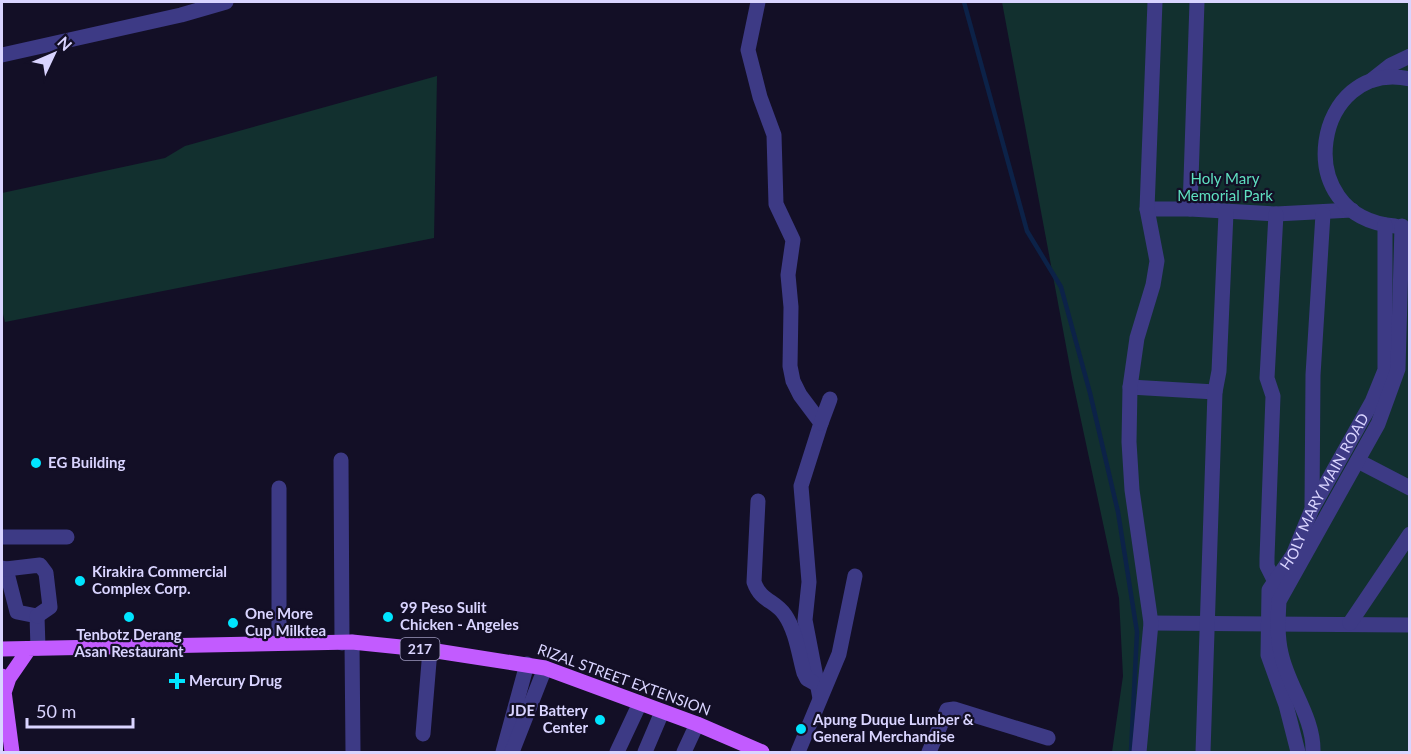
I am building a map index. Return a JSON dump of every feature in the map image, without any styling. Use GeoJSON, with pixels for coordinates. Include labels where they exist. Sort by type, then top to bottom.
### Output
{"type":"FeatureCollection","features":[{"type":"Feature","properties":{"kind":"main road","name":"RIZAL STREET EXTENSION"},"geometry":{"type":"LineString","coordinates":[[2,649],[347,642],[430,650],[545,668],[697,724],[762,753]]}},
{"type":"Feature","properties":{"kind":"main road"},"geometry":{"type":"LineString","coordinates":[[4,693],[9,678],[34,649]]}},
{"type":"Feature","properties":{"kind":"main road"},"geometry":{"type":"LineString","coordinates":[[2,676],[12,753]]}},
{"type":"Feature","properties":{"kind":"street"},"geometry":{"type":"LineString","coordinates":[[2,55],[181,15],[226,2]]}},
{"type":"Feature","properties":{"kind":"street"},"geometry":{"type":"LineString","coordinates":[[758,2],[748,50],[760,97],[774,135],[776,204],[793,240],[788,275],[791,307],[790,366],[793,381],[800,395],[821,423]]}},
{"type":"Feature","properties":{"kind":"street"},"geometry":{"type":"LineString","coordinates":[[1139,753],[1151,623],[1132,490],[1129,442],[1130,387],[1137,338],[1154,285],[1157,261],[1147,209],[1155,2]]}},
{"type":"Feature","properties":{"kind":"street"},"geometry":{"type":"LineString","coordinates":[[1190,209],[1197,2]]}},
{"type":"Feature","properties":{"kind":"street"},"geometry":{"type":"LineString","coordinates":[[1406,226],[1385,225],[1352,210],[1329,180],[1324,161],[1324,142],[1329,124],[1338,107],[1351,93],[1391,65],[1410,56]]}},
{"type":"Feature","properties":{"kind":"street"},"geometry":{"type":"LineString","coordinates":[[1368,83],[1386,78],[1410,79]]}},
{"type":"Feature","properties":{"kind":"street"},"geometry":{"type":"LineString","coordinates":[[1147,209],[1276,214],[1323,214],[1352,210]]}},
{"type":"Feature","properties":{"kind":"street"},"geometry":{"type":"LineString","coordinates":[[1203,753],[1215,392],[1219,371],[1226,213]]}},
{"type":"Feature","properties":{"kind":"street"},"geometry":{"type":"LineString","coordinates":[[1276,214],[1267,378],[1273,396],[1267,566],[1273,581],[1284,594]]}},
{"type":"Feature","properties":{"kind":"street"},"geometry":{"type":"LineString","coordinates":[[1312,509],[1313,375],[1323,214]]}},
{"type":"Feature","properties":{"kind":"street","name":"HOLY MARY MAIN ROAD"},"geometry":{"type":"LineString","coordinates":[[1272,622],[1269,590],[1273,581],[1293,555],[1312,509],[1372,402],[1385,370],[1385,225]]}},
{"type":"Feature","properties":{"kind":"street","name":"HOLY MARY MAIN ROAD"},"geometry":{"type":"LineString","coordinates":[[1313,753],[1268,655],[1272,622],[1279,601],[1378,424],[1398,369],[1406,226]]}},
{"type":"Feature","properties":{"kind":"street"},"geometry":{"type":"LineString","coordinates":[[1130,387],[1215,392]]}},
{"type":"Feature","properties":{"kind":"street"},"geometry":{"type":"LineString","coordinates":[[819,692],[805,620],[809,582],[801,486],[830,399]]}},
{"type":"Feature","properties":{"kind":"street"},"geometry":{"type":"LineString","coordinates":[[341,460],[353,752]]}},
{"type":"Feature","properties":{"kind":"street"},"geometry":{"type":"LineString","coordinates":[[1358,461],[1410,488]]}},
{"type":"Feature","properties":{"kind":"street"},"geometry":{"type":"LineString","coordinates":[[279,488],[279,642]]}},
{"type":"Feature","properties":{"kind":"street"},"geometry":{"type":"LineString","coordinates":[[758,501],[754,582],[758,592],[785,614],[804,673],[819,692]]}},
{"type":"Feature","properties":{"kind":"street"},"geometry":{"type":"LineString","coordinates":[[1350,623],[1410,534]]}},
{"type":"Feature","properties":{"kind":"street"},"geometry":{"type":"LineString","coordinates":[[2,537],[67,537]]}},
{"type":"Feature","properties":{"kind":"street"},"geometry":{"type":"LineString","coordinates":[[40,565],[45,570],[50,607],[37,616],[17,612],[4,568],[40,565]]}},
{"type":"Feature","properties":{"kind":"street"},"geometry":{"type":"LineString","coordinates":[[798,753],[819,692],[839,654],[855,576]]}},
{"type":"Feature","properties":{"kind":"street"},"geometry":{"type":"LineString","coordinates":[[34,649],[37,616]]}},
{"type":"Feature","properties":{"kind":"street"},"geometry":{"type":"LineString","coordinates":[[1151,623],[1206,625],[1272,622],[1410,625]]}},
{"type":"Feature","properties":{"kind":"street"},"geometry":{"type":"LineString","coordinates":[[423,734],[430,650]]}},
{"type":"Feature","properties":{"kind":"street"},"geometry":{"type":"LineString","coordinates":[[503,753],[527,664]]}},
{"type":"Feature","properties":{"kind":"street"},"geometry":{"type":"LineString","coordinates":[[512,753],[545,668]]}},
{"type":"Feature","properties":{"kind":"street"},"geometry":{"type":"LineString","coordinates":[[518,694],[533,700]]}},
{"type":"Feature","properties":{"kind":"street"},"geometry":{"type":"LineString","coordinates":[[617,753],[640,703]]}},
{"type":"Feature","properties":{"kind":"street"},"geometry":{"type":"LineString","coordinates":[[929,753],[947,710],[954,709],[1048,738]]}},
{"type":"Feature","properties":{"kind":"street"},"geometry":{"type":"LineString","coordinates":[[645,753],[662,712]]}},
{"type":"Feature","properties":{"kind":"street"},"geometry":{"type":"LineString","coordinates":[[684,753],[697,724]]}},
{"type":"Feature","properties":{"kind":"street","name":"HOLY MARY MAIN ROAD"},"geometry":{"type":"LineString","coordinates":[[1298,753],[1299,724]]}},
{"type":"Feature","properties":{"kind":"green space","name":"Holy Mary Memorial Park"},"geometry":{"type":"Polygon","coordinates":[[[1002,2],[1409,2],[1409,752],[1112,752],[1123,676],[1119,598],[1072,378],[1002,2]]]}},
{"type":"Feature","properties":{"kind":"green space"},"geometry":{"type":"Polygon","coordinates":[[[437,76],[434,238],[5,322],[2,310],[2,193],[165,158],[185,146],[437,76]]]}},
{"type":"Feature","properties":{"kind":"waterway"},"geometry":{"type":"LineString","coordinates":[[964,2],[1027,231],[1061,287],[1090,393],[1118,512],[1137,632],[1131,752]]}},
{"type":"Feature","properties":{"kind":"place","name":"EG Building"},"geometry":{"type":"Point","coordinates":[36,463]}},
{"type":"Feature","properties":{"kind":"place","name":"Kirakira Commercial Complex Corp."},"geometry":{"type":"Point","coordinates":[80,581]}},
{"type":"Feature","properties":{"kind":"place","name":"Tenbotz Derang Asan Restaurant"},"geometry":{"type":"Point","coordinates":[129,617]}},
{"type":"Feature","properties":{"kind":"place","name":"99 Peso Sulit Chicken - Angeles"},"geometry":{"type":"Point","coordinates":[388,617]}},
{"type":"Feature","properties":{"kind":"place","name":"One More Cup Milktea"},"geometry":{"type":"Point","coordinates":[233,623]}},
{"type":"Feature","properties":{"kind":"place","name":"Mercury Drug"},"geometry":{"type":"Point","coordinates":[177,681]}},
{"type":"Feature","properties":{"kind":"place","name":"JDE Battery Center"},"geometry":{"type":"Point","coordinates":[600,720]}},
{"type":"Feature","properties":{"kind":"place","name":"Apung Duque Lumber & General Merchandise"},"geometry":{"type":"Point","coordinates":[801,729]}}]}
